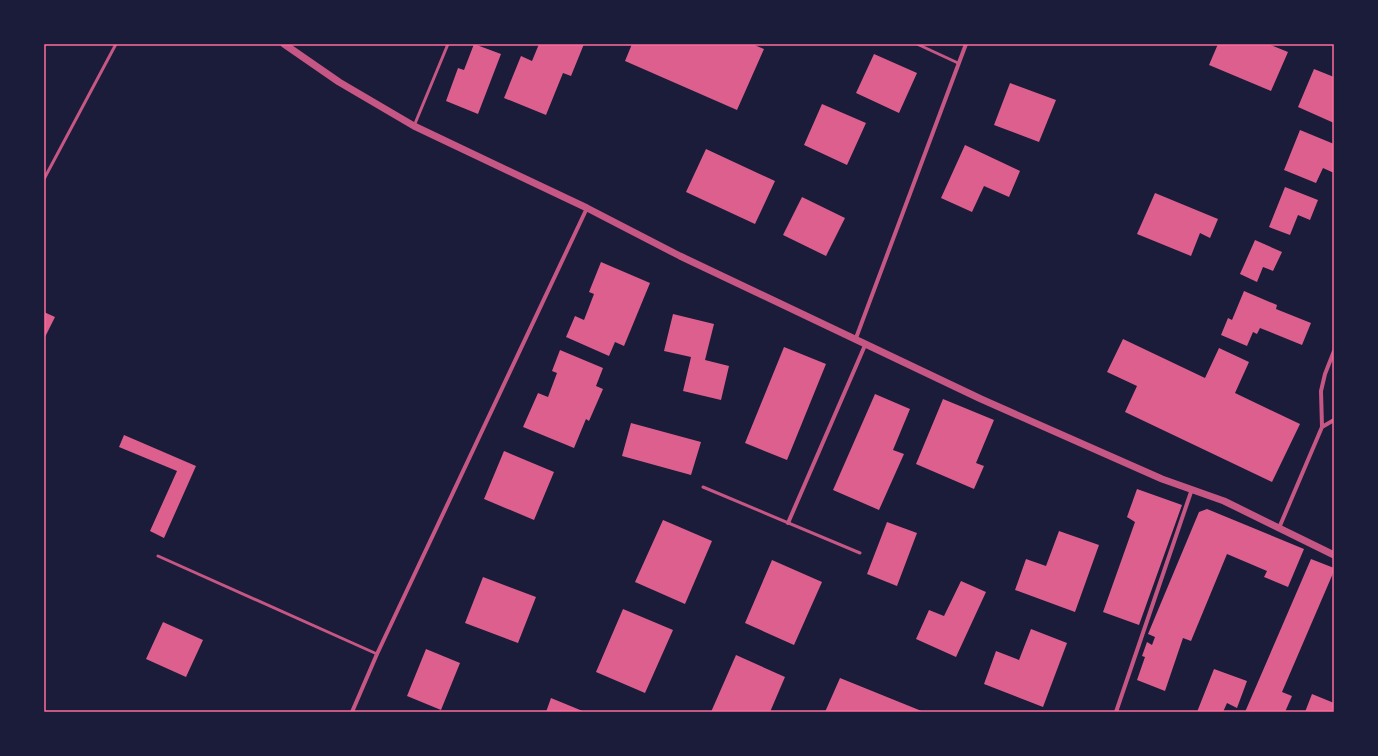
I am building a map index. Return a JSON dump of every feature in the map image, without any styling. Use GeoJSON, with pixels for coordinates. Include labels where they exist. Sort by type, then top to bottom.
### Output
{"type":"FeatureCollection","features":[{"type":"Feature","properties":{"kind":"street"},"geometry":{"type":"LineString","coordinates":[[284,44],[339,82],[414,126],[587,208],[680,256],[856,338],[981,399],[1162,479],[1224,501],[1334,555]]}},
{"type":"Feature","properties":{"kind":"street"},"geometry":{"type":"LineString","coordinates":[[856,338],[966,44]]}},
{"type":"Feature","properties":{"kind":"street"},"geometry":{"type":"LineString","coordinates":[[352,712],[377,654],[587,208]]}},
{"type":"Feature","properties":{"kind":"street"},"geometry":{"type":"LineString","coordinates":[[788,523],[866,343]]}},
{"type":"Feature","properties":{"kind":"street"},"geometry":{"type":"LineString","coordinates":[[1279,528],[1322,427],[1321,391],[1325,374],[1334,351]]}},
{"type":"Feature","properties":{"kind":"street"},"geometry":{"type":"LineString","coordinates":[[1322,427],[1334,420]]}},
{"type":"Feature","properties":{"kind":"street"},"geometry":{"type":"LineString","coordinates":[[1116,712],[1192,489]]}},
{"type":"Feature","properties":{"kind":"lane"},"geometry":{"type":"LineString","coordinates":[[44,179],[116,44]]}},
{"type":"Feature","properties":{"kind":"lane"},"geometry":{"type":"LineString","coordinates":[[414,126],[448,44]]}},
{"type":"Feature","properties":{"kind":"lane"},"geometry":{"type":"LineString","coordinates":[[917,44],[958,64]]}},
{"type":"Feature","properties":{"kind":"lane"},"geometry":{"type":"LineString","coordinates":[[703,487],[860,553]]}},
{"type":"Feature","properties":{"kind":"lane"},"geometry":{"type":"LineString","coordinates":[[158,556],[377,654]]}},
{"type":"Feature","properties":{"kind":"building"},"geometry":{"type":"Polygon","coordinates":[[[474,44],[501,54],[478,114],[446,101],[458,68],[464,70],[474,44]]]}},
{"type":"Feature","properties":{"kind":"building"},"geometry":{"type":"Polygon","coordinates":[[[539,44],[584,44],[571,76],[563,73],[546,115],[504,98],[521,56],[532,61],[539,44]]]}},
{"type":"Feature","properties":{"kind":"building"},"geometry":{"type":"Polygon","coordinates":[[[632,44],[752,44],[764,49],[737,110],[625,61],[632,44]]]}},
{"type":"Feature","properties":{"kind":"building"},"geometry":{"type":"Polygon","coordinates":[[[1218,44],[1268,44],[1288,52],[1271,91],[1209,65],[1218,44]]]}},
{"type":"Feature","properties":{"kind":"building"},"geometry":{"type":"Polygon","coordinates":[[[874,54],[917,73],[899,113],[856,93],[874,54]]]}},
{"type":"Feature","properties":{"kind":"building"},"geometry":{"type":"Polygon","coordinates":[[[1314,69],[1334,77],[1334,123],[1298,107],[1314,69]]]}},
{"type":"Feature","properties":{"kind":"building"},"geometry":{"type":"Polygon","coordinates":[[[1010,83],[1056,100],[1039,142],[994,125],[1010,83]]]}},
{"type":"Feature","properties":{"kind":"building"},"geometry":{"type":"Polygon","coordinates":[[[822,104],[866,123],[847,165],[804,145],[822,104]]]}},
{"type":"Feature","properties":{"kind":"building"},"geometry":{"type":"Polygon","coordinates":[[[1300,130],[1334,144],[1334,173],[1323,168],[1316,183],[1284,170],[1300,130]]]}},
{"type":"Feature","properties":{"kind":"building"},"geometry":{"type":"Polygon","coordinates":[[[965,145],[1020,171],[1009,197],[984,186],[972,212],[941,198],[965,145]]]}},
{"type":"Feature","properties":{"kind":"building"},"geometry":{"type":"Polygon","coordinates":[[[706,149],[775,181],[755,224],[686,192],[706,149]]]}},
{"type":"Feature","properties":{"kind":"building"},"geometry":{"type":"Polygon","coordinates":[[[1285,187],[1318,200],[1310,220],[1298,215],[1290,235],[1269,227],[1285,187]]]}},
{"type":"Feature","properties":{"kind":"building"},"geometry":{"type":"Polygon","coordinates":[[[1155,193],[1218,219],[1210,238],[1200,233],[1191,256],[1137,234],[1155,193]]]}},
{"type":"Feature","properties":{"kind":"building"},"geometry":{"type":"Polygon","coordinates":[[[802,197],[845,218],[826,256],[783,235],[802,197]]]}},
{"type":"Feature","properties":{"kind":"building"},"geometry":{"type":"Polygon","coordinates":[[[1255,240],[1282,252],[1273,271],[1263,267],[1257,282],[1240,274],[1255,240]]]}},
{"type":"Feature","properties":{"kind":"building"},"geometry":{"type":"Polygon","coordinates":[[[601,262],[650,283],[624,346],[615,342],[609,356],[566,337],[575,316],[584,320],[594,294],[589,292],[601,262]]]}},
{"type":"Feature","properties":{"kind":"building"},"geometry":{"type":"Polygon","coordinates":[[[1244,291],[1277,305],[1276,309],[1311,323],[1302,345],[1260,328],[1257,334],[1253,332],[1247,346],[1221,335],[1228,318],[1232,320],[1244,291]]]}},
{"type":"Feature","properties":{"kind":"building"},"geometry":{"type":"Polygon","coordinates":[[[44,312],[55,317],[44,339],[44,312]]]}},
{"type":"Feature","properties":{"kind":"building"},"geometry":{"type":"Polygon","coordinates":[[[673,314],[714,324],[705,360],[729,366],[721,400],[683,391],[691,357],[664,351],[673,314]]]}},
{"type":"Feature","properties":{"kind":"building"},"geometry":{"type":"Polygon","coordinates":[[[1123,339],[1205,378],[1219,348],[1249,362],[1235,393],[1300,424],[1272,482],[1125,412],[1137,386],[1107,372],[1123,339]]]}},
{"type":"Feature","properties":{"kind":"building"},"geometry":{"type":"Polygon","coordinates":[[[784,347],[826,364],[787,460],[745,443],[784,347]]]}},
{"type":"Feature","properties":{"kind":"building"},"geometry":{"type":"Polygon","coordinates":[[[560,350],[603,368],[596,386],[603,389],[589,421],[586,419],[574,448],[523,427],[538,393],[548,397],[557,373],[552,371],[560,350]]]}},
{"type":"Feature","properties":{"kind":"building"},"geometry":{"type":"Polygon","coordinates":[[[875,394],[910,409],[893,450],[904,454],[879,510],[833,490],[875,394]]]}},
{"type":"Feature","properties":{"kind":"building"},"geometry":{"type":"Polygon","coordinates":[[[943,399],[994,420],[976,463],[984,466],[974,489],[916,464],[943,399]]]}},
{"type":"Feature","properties":{"kind":"building"},"geometry":{"type":"Polygon","coordinates":[[[631,423],[701,442],[691,475],[622,456],[631,423]]]}},
{"type":"Feature","properties":{"kind":"building"},"geometry":{"type":"Polygon","coordinates":[[[124,435],[196,466],[164,538],[150,531],[177,471],[119,447],[124,435]]]}},
{"type":"Feature","properties":{"kind":"building"},"geometry":{"type":"Polygon","coordinates":[[[504,451],[554,472],[534,520],[484,499],[504,451]]]}},
{"type":"Feature","properties":{"kind":"building"},"geometry":{"type":"Polygon","coordinates":[[[1137,489],[1182,505],[1139,625],[1103,612],[1135,522],[1127,517],[1137,489]]]}},
{"type":"Feature","properties":{"kind":"building"},"geometry":{"type":"Polygon","coordinates":[[[1207,509],[1304,549],[1288,587],[1264,577],[1267,571],[1227,554],[1191,641],[1183,638],[1165,691],[1137,680],[1145,657],[1142,656],[1147,642],[1152,645],[1155,637],[1148,634],[1199,512],[1207,509]]]}},
{"type":"Feature","properties":{"kind":"building"},"geometry":{"type":"Polygon","coordinates":[[[663,520],[712,541],[685,604],[635,582],[663,520]]]}},
{"type":"Feature","properties":{"kind":"building"},"geometry":{"type":"Polygon","coordinates":[[[887,522],[917,533],[897,586],[867,574],[887,522]]]}},
{"type":"Feature","properties":{"kind":"building"},"geometry":{"type":"Polygon","coordinates":[[[1059,531],[1099,545],[1075,612],[1015,590],[1026,559],[1046,566],[1059,531]]]}},
{"type":"Feature","properties":{"kind":"building"},"geometry":{"type":"Polygon","coordinates":[[[1311,559],[1334,568],[1334,571],[1282,692],[1292,696],[1285,712],[1245,712],[1311,559]]]}},
{"type":"Feature","properties":{"kind":"building"},"geometry":{"type":"Polygon","coordinates":[[[772,560],[822,582],[794,645],[745,623],[772,560]]]}},
{"type":"Feature","properties":{"kind":"building"},"geometry":{"type":"Polygon","coordinates":[[[483,577],[536,597],[518,643],[465,623],[483,577]]]}},
{"type":"Feature","properties":{"kind":"building"},"geometry":{"type":"Polygon","coordinates":[[[961,581],[986,592],[956,657],[916,639],[929,610],[944,616],[961,581]]]}},
{"type":"Feature","properties":{"kind":"building"},"geometry":{"type":"Polygon","coordinates":[[[623,609],[673,630],[645,693],[596,672],[623,609]]]}},
{"type":"Feature","properties":{"kind":"building"},"geometry":{"type":"Polygon","coordinates":[[[163,622],[203,640],[186,677],[146,659],[163,622]]]}},
{"type":"Feature","properties":{"kind":"building"},"geometry":{"type":"Polygon","coordinates":[[[1031,629],[1067,643],[1043,707],[984,684],[996,651],[1019,660],[1031,629]]]}},
{"type":"Feature","properties":{"kind":"building"},"geometry":{"type":"Polygon","coordinates":[[[426,649],[460,663],[441,710],[407,696],[426,649]]]}},
{"type":"Feature","properties":{"kind":"building"},"geometry":{"type":"Polygon","coordinates":[[[736,655],[785,677],[770,712],[711,712],[736,655]]]}},
{"type":"Feature","properties":{"kind":"building"},"geometry":{"type":"Polygon","coordinates":[[[1214,669],[1247,681],[1237,708],[1227,703],[1223,712],[1197,712],[1214,669]]]}},
{"type":"Feature","properties":{"kind":"building"},"geometry":{"type":"Polygon","coordinates":[[[840,678],[924,712],[825,712],[840,678]]]}},
{"type":"Feature","properties":{"kind":"building"},"geometry":{"type":"Polygon","coordinates":[[[1312,694],[1334,703],[1332,712],[1305,712],[1312,694]]]}},
{"type":"Feature","properties":{"kind":"building"},"geometry":{"type":"Polygon","coordinates":[[[551,698],[585,712],[546,712],[551,698]]]}}]}
